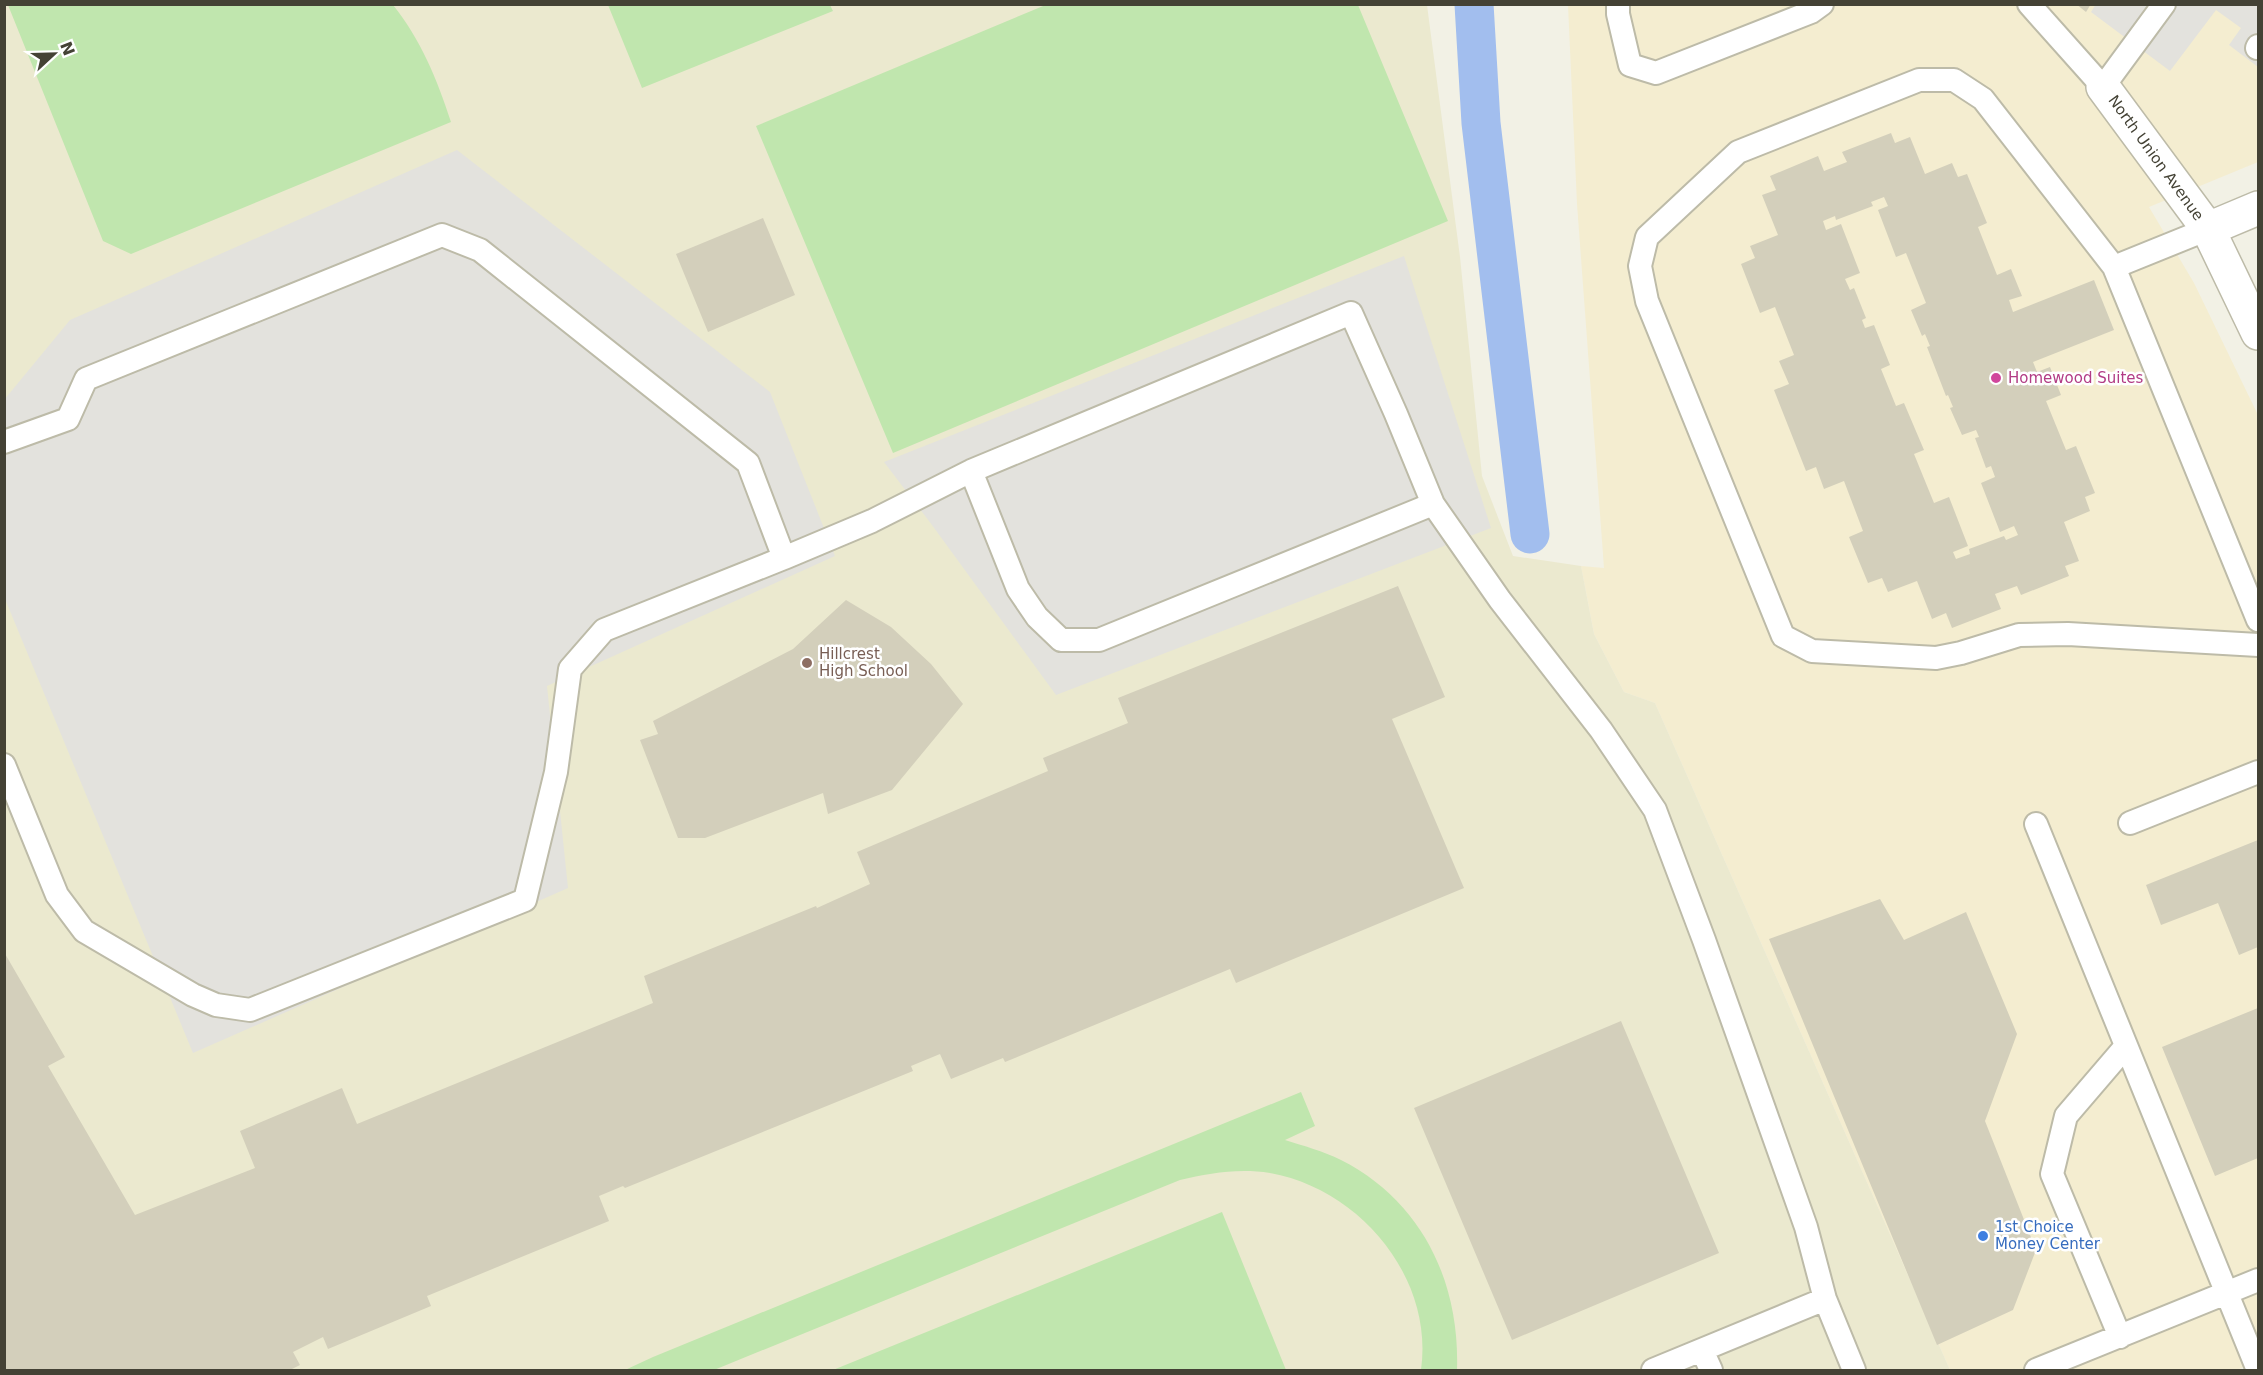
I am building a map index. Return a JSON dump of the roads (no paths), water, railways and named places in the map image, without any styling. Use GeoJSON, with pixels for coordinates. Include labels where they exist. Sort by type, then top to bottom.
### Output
{"type":"FeatureCollection","features":[{"type":"Feature","properties":{"kind":"street","name":"North Union Avenue"},"geometry":{"type":"LineString","coordinates":[[2103,87],[2208,229],[2259,333]]}},
{"type":"Feature","properties":{"kind":"street","name":"North Union Avenue"},"geometry":{"type":"LineString","coordinates":[[2208,229],[2259,208]]}},
{"type":"Feature","properties":{"kind":"lane"},"geometry":{"type":"LineString","coordinates":[[1618,4],[1618,14],[1630,65],[1656,73],[1812,12],[1822,4]]}},
{"type":"Feature","properties":{"kind":"lane"},"geometry":{"type":"LineString","coordinates":[[2029,4],[2103,87],[2164,4]]}},
{"type":"Feature","properties":{"kind":"lane"},"geometry":{"type":"LineString","coordinates":[[2259,620],[2114,267],[1983,99],[1954,80],[1919,80],[1738,152],[1647,237],[1640,266],[1647,301],[1784,636],[1812,651],[1936,658],[1961,653],[2019,635],[2068,634],[2259,645]]}},
{"type":"Feature","properties":{"kind":"lane"},"geometry":{"type":"LineString","coordinates":[[2114,267],[2208,229]]}},
{"type":"Feature","properties":{"kind":"lane"},"geometry":{"type":"LineString","coordinates":[[4,442],[68,418],[86,379],[442,235],[480,250],[748,463],[784,558]]}},
{"type":"Feature","properties":{"kind":"lane"},"geometry":{"type":"LineString","coordinates":[[4,765],[57,895],[84,931],[193,995],[216,1005],[250,1010],[525,900],[556,772],[570,669],[604,630],[872,521],[971,471],[1351,312],[1433,504],[1500,600],[1601,730],[1655,810],[1704,940],[1806,1227],[1825,1299],[1854,1371]]}},
{"type":"Feature","properties":{"kind":"lane"},"geometry":{"type":"LineString","coordinates":[[971,471],[1018,589],[1037,617],[1061,640],[1099,640],[1433,504]]}},
{"type":"Feature","properties":{"kind":"lane"},"geometry":{"type":"LineString","coordinates":[[2130,823],[2259,772]]}},
{"type":"Feature","properties":{"kind":"lane"},"geometry":{"type":"LineString","coordinates":[[2036,824],[2258,1371]]}},
{"type":"Feature","properties":{"kind":"lane"},"geometry":{"type":"LineString","coordinates":[[2120,1337],[2052,1174],[2066,1116],[2126,1046]]}},
{"type":"Feature","properties":{"kind":"lane"},"geometry":{"type":"LineString","coordinates":[[2036,1371],[2259,1280]]}},
{"type":"Feature","properties":{"kind":"lane"},"geometry":{"type":"LineString","coordinates":[[1653,1371],[1706,1360],[1825,1299]]}},
{"type":"Feature","properties":{"kind":"waterway"},"geometry":{"type":"LineString","coordinates":[[1474,4],[1481,123],[1530,534]]}},
{"type":"Feature","properties":{"kind":"place","name":"Homewood Suites"},"geometry":{"type":"Point","coordinates":[1996,378]}},
{"type":"Feature","properties":{"kind":"place","name":"Hillcrest High School"},"geometry":{"type":"Point","coordinates":[807,663]}},
{"type":"Feature","properties":{"kind":"place","name":"1st Choice Money Center"},"geometry":{"type":"Point","coordinates":[1983,1236]}}]}
